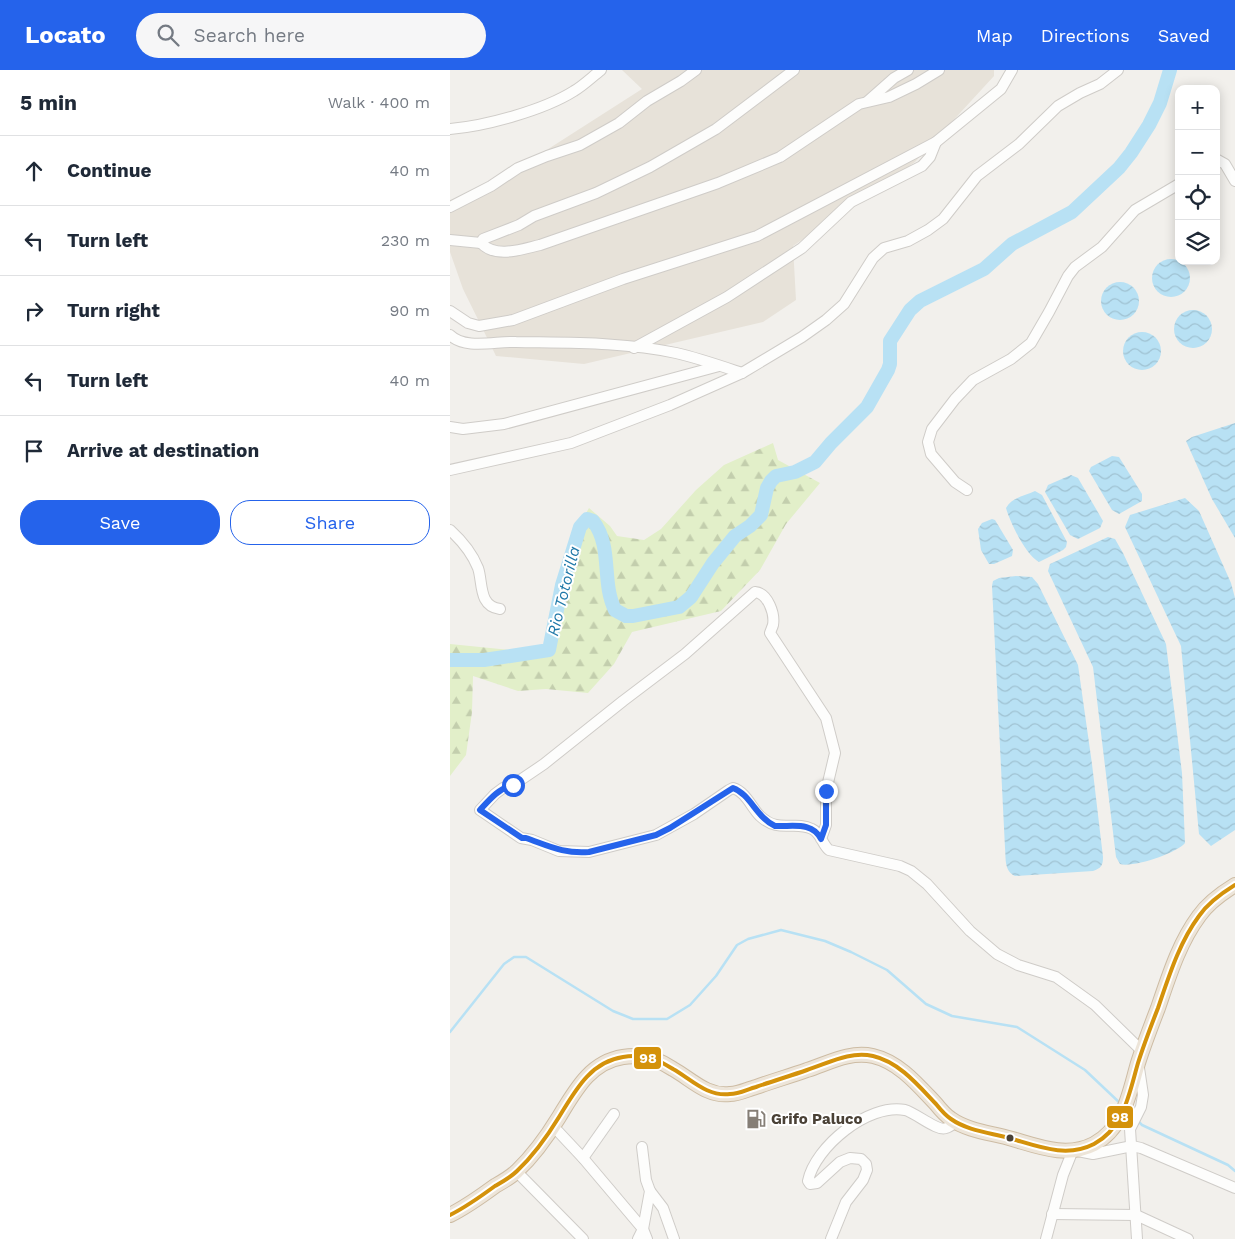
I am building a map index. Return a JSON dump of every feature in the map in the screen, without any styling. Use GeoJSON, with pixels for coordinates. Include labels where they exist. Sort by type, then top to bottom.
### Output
{"type":"FeatureCollection","features":[{"type":"Feature","properties":{"kind":"highway"},"geometry":{"type":"LineString","coordinates":[[450,1215],[465,1208],[517,1172],[553,1126],[578,1085],[591,1072],[606,1062],[620,1057],[647,1057],[673,1069],[704,1089],[730,1095],[809,1070],[840,1057],[857,1054],[874,1056],[892,1063],[911,1079],[949,1118],[956,1122],[977,1130],[1048,1149],[1074,1150],[1092,1145],[1108,1135],[1120,1119],[1140,1056],[1181,945],[1199,915],[1211,902],[1235,885]]}},
{"type":"Feature","properties":{"kind":"street"},"geometry":{"type":"LineString","coordinates":[[450,129],[484,124],[531,111],[574,91],[601,70]]}},
{"type":"Feature","properties":{"kind":"street"},"geometry":{"type":"LineString","coordinates":[[450,206],[491,186],[518,168],[580,145],[619,123],[646,101],[696,70]]}},
{"type":"Feature","properties":{"kind":"street"},"geometry":{"type":"LineString","coordinates":[[481,243],[483,238],[519,225],[534,216],[596,193],[650,167],[716,129],[794,70]]}},
{"type":"Feature","properties":{"kind":"street"},"geometry":{"type":"LineString","coordinates":[[868,101],[894,78],[908,70]]}},
{"type":"Feature","properties":{"kind":"street"},"geometry":{"type":"LineString","coordinates":[[450,240],[481,243],[491,250],[502,252],[512,251],[540,245],[718,184],[780,157],[859,104],[889,97],[939,70]]}},
{"type":"Feature","properties":{"kind":"street"},"geometry":{"type":"LineString","coordinates":[[450,311],[468,323],[479,326],[513,320],[623,280],[757,236],[858,181],[936,142],[1001,89],[1012,70]]}},
{"type":"Feature","properties":{"kind":"street"},"geometry":{"type":"LineString","coordinates":[[450,470],[571,443],[670,405],[742,374],[826,320],[844,304],[873,258],[884,248],[908,241],[928,230],[943,218],[977,176],[1019,144],[1058,106],[1100,84],[1118,70]]}},
{"type":"Feature","properties":{"kind":"street"},"geometry":{"type":"LineString","coordinates":[[634,348],[728,297],[802,248],[851,202],[922,166],[930,157],[936,142]]}},
{"type":"Feature","properties":{"kind":"street"},"geometry":{"type":"LineString","coordinates":[[1220,161],[1225,164],[1235,181]]}},
{"type":"Feature","properties":{"kind":"street"},"geometry":{"type":"LineString","coordinates":[[967,490],[955,482],[931,454],[928,442],[932,429],[955,399],[973,380],[1011,359],[1031,343],[1068,276],[1075,267],[1102,247],[1135,210],[1175,186]]}},
{"type":"Feature","properties":{"kind":"street"},"geometry":{"type":"LineString","coordinates":[[450,335],[455,340],[468,343],[506,341],[599,343],[676,353],[742,374]]}},
{"type":"Feature","properties":{"kind":"street"},"geometry":{"type":"LineString","coordinates":[[450,427],[463,429],[504,424],[720,366]]}},
{"type":"Feature","properties":{"kind":"street"},"geometry":{"type":"LineString","coordinates":[[450,530],[461,540],[477,566],[484,598],[489,605],[500,608]]}},
{"type":"Feature","properties":{"kind":"street"},"geometry":{"type":"LineString","coordinates":[[821,839],[826,825],[826,791],[835,753],[826,718],[770,633],[773,626],[771,609],[764,596],[758,592],[755,592],[685,654],[623,700],[544,764],[513,785],[503,788],[495,794],[480,810],[522,838],[559,851],[589,852],[656,835],[733,788],[740,790],[760,816],[770,824],[809,828],[817,832],[826,848],[900,866],[911,871],[928,884],[970,931],[996,954],[1018,965],[1056,977],[1095,1005],[1140,1056],[1143,1095],[1141,1107],[1130,1129],[1137,1239]]}},
{"type":"Feature","properties":{"kind":"street"},"geometry":{"type":"LineString","coordinates":[[831,1239],[846,1202],[863,1180],[867,1170],[866,1164],[861,1159],[850,1158],[840,1162],[817,1183],[810,1184],[808,1181],[810,1173],[837,1136],[854,1124],[872,1115],[889,1111],[904,1110],[920,1116],[940,1130],[946,1129],[956,1122]]}},
{"type":"Feature","properties":{"kind":"street"},"geometry":{"type":"LineString","coordinates":[[583,1158],[614,1114]]}},
{"type":"Feature","properties":{"kind":"street"},"geometry":{"type":"LineString","coordinates":[[553,1126],[583,1158],[645,1234]]}},
{"type":"Feature","properties":{"kind":"street"},"geometry":{"type":"LineString","coordinates":[[642,1146],[646,1180],[650,1190],[663,1208],[674,1239]]}},
{"type":"Feature","properties":{"kind":"street"},"geometry":{"type":"LineString","coordinates":[[1046,1239],[1063,1175],[1074,1150],[1093,1154],[1132,1146],[1142,1148],[1235,1188]]}},
{"type":"Feature","properties":{"kind":"street"},"geometry":{"type":"LineString","coordinates":[[517,1172],[583,1239]]}},
{"type":"Feature","properties":{"kind":"street"},"geometry":{"type":"LineString","coordinates":[[638,1239],[645,1234],[650,1190]]}},
{"type":"Feature","properties":{"kind":"street"},"geometry":{"type":"LineString","coordinates":[[1052,1214],[1136,1215],[1188,1239]]}},
{"type":"Feature","properties":{"kind":"shaded area"},"geometry":{"type":"Polygon","coordinates":[[[622,70],[994,70],[994,76],[915,162],[793,246],[796,300],[763,322],[584,364],[496,356],[463,289],[450,252],[450,212],[642,89],[622,70]]]}},
{"type":"Feature","properties":{"kind":"green space"},"geometry":{"type":"Polygon","coordinates":[[[773,443],[778,460],[820,483],[786,524],[760,570],[721,611],[632,632],[614,664],[588,693],[546,689],[518,691],[473,676],[472,712],[466,755],[450,776],[450,644],[529,652],[547,647],[555,633],[559,575],[572,538],[589,508],[610,526],[617,536],[644,540],[661,529],[696,490],[724,465],[773,443]]]}},
{"type":"Feature","properties":{"kind":"water"},"geometry":{"type":"Polygon","coordinates":[[[1175,260],[1175,265],[1184,265],[1190,278],[1188,285],[1178,295],[1171,297],[1164,295],[1154,285],[1152,278],[1154,271],[1164,261],[1175,260]]]}},
{"type":"Feature","properties":{"kind":"water"},"geometry":{"type":"Polygon","coordinates":[[[1120,282],[1133,288],[1139,301],[1133,314],[1120,320],[1107,314],[1101,301],[1107,288],[1120,282]]]}},
{"type":"Feature","properties":{"kind":"water"},"geometry":{"type":"Polygon","coordinates":[[[1193,310],[1206,316],[1212,329],[1206,342],[1193,348],[1180,342],[1174,329],[1180,316],[1193,310]]]}},
{"type":"Feature","properties":{"kind":"water"},"geometry":{"type":"Polygon","coordinates":[[[1142,332],[1155,338],[1161,351],[1155,364],[1142,370],[1129,364],[1123,351],[1129,338],[1142,332]]]}},
{"type":"Feature","properties":{"kind":"water"},"geometry":{"type":"Polygon","coordinates":[[[1235,423],[1235,538],[1212,499],[1186,441],[1192,437],[1235,423]]]}},
{"type":"Feature","properties":{"kind":"water"},"geometry":{"type":"Polygon","coordinates":[[[1112,456],[1119,457],[1142,494],[1142,501],[1119,514],[1112,510],[1089,471],[1091,467],[1112,456]]]}},
{"type":"Feature","properties":{"kind":"water"},"geometry":{"type":"Polygon","coordinates":[[[1071,475],[1078,478],[1103,521],[1100,528],[1078,539],[1070,535],[1045,492],[1048,485],[1071,475]]]}},
{"type":"Feature","properties":{"kind":"water"},"geometry":{"type":"Polygon","coordinates":[[[1035,491],[1042,495],[1067,542],[1063,550],[1039,562],[1034,559],[1024,546],[1006,508],[1015,499],[1035,491]]]}},
{"type":"Feature","properties":{"kind":"water"},"geometry":{"type":"Polygon","coordinates":[[[1185,498],[1199,511],[1231,583],[1235,598],[1235,830],[1211,846],[1199,834],[1181,646],[1125,527],[1130,515],[1185,498]]]}},
{"type":"Feature","properties":{"kind":"water"},"geometry":{"type":"Polygon","coordinates":[[[992,519],[995,520],[1013,550],[1012,556],[994,564],[989,564],[981,550],[978,529],[982,523],[992,519]]]}},
{"type":"Feature","properties":{"kind":"water"},"geometry":{"type":"Polygon","coordinates":[[[1108,537],[1115,539],[1123,553],[1166,644],[1182,773],[1185,843],[1164,855],[1144,862],[1126,865],[1120,864],[1116,857],[1093,667],[1048,571],[1050,564],[1108,537]]]}},
{"type":"Feature","properties":{"kind":"water"},"geometry":{"type":"Polygon","coordinates":[[[1032,577],[1038,584],[1078,665],[1103,857],[1101,866],[1093,871],[1015,876],[1011,874],[1006,864],[992,586],[993,581],[999,578],[1032,577]]]}},
{"type":"Feature","properties":{"kind":"waterway","name":"Rio Totorilla"},"geometry":{"type":"LineString","coordinates":[[450,660],[484,660],[549,650],[562,585],[580,527],[587,519],[593,521],[603,542],[608,588],[615,610],[626,616],[633,616],[679,607],[691,597],[713,563],[735,536],[750,526],[761,515],[767,488],[771,481],[776,476],[795,472],[815,462],[867,407],[888,370],[890,364],[890,341],[910,310],[920,301],[984,269],[1012,244],[1072,212],[1119,168],[1131,153],[1149,125],[1160,103],[1170,70]]}},
{"type":"Feature","properties":{"kind":"waterway"},"geometry":{"type":"LineString","coordinates":[[450,1032],[504,964],[514,957],[526,957],[613,1011],[633,1019],[667,1019],[690,1005],[716,976],[737,945],[748,939],[781,930],[825,941],[887,970],[926,1004],[952,1016],[1017,1027],[1085,1070],[1121,1104]]}},
{"type":"Feature","properties":{"kind":"waterway"},"geometry":{"type":"LineString","coordinates":[[1137,1120],[1142,1125],[1228,1165],[1235,1171]]}},
{"type":"Feature","properties":{"kind":"transit line","name":"98"},"geometry":{"type":"LineString","coordinates":[[450,1215],[515,1173],[523,1165],[545,1138],[578,1088],[592,1071],[611,1060],[630,1056],[649,1058],[661,1062],[707,1090],[722,1094],[740,1092],[847,1056],[873,1056],[891,1063],[900,1069],[947,1116],[962,1125],[1047,1149],[1082,1149],[1094,1144],[1112,1129],[1124,1109],[1145,1042],[1186,937],[1207,907],[1235,885]]}},
{"type":"Feature","properties":{"kind":"place","name":"Grifo Paluco"},"geometry":{"type":"Point","coordinates":[756,1119]}},
{"type":"Feature","properties":{"kind":"route"},"geometry":{"type":"LineString","coordinates":[[513,785],[503,788],[495,794],[480,810],[522,838],[559,851],[579,853],[656,835],[694,814],[733,788],[740,790],[760,816],[770,824],[813,829],[821,839],[826,825],[826,791]]}}]}
